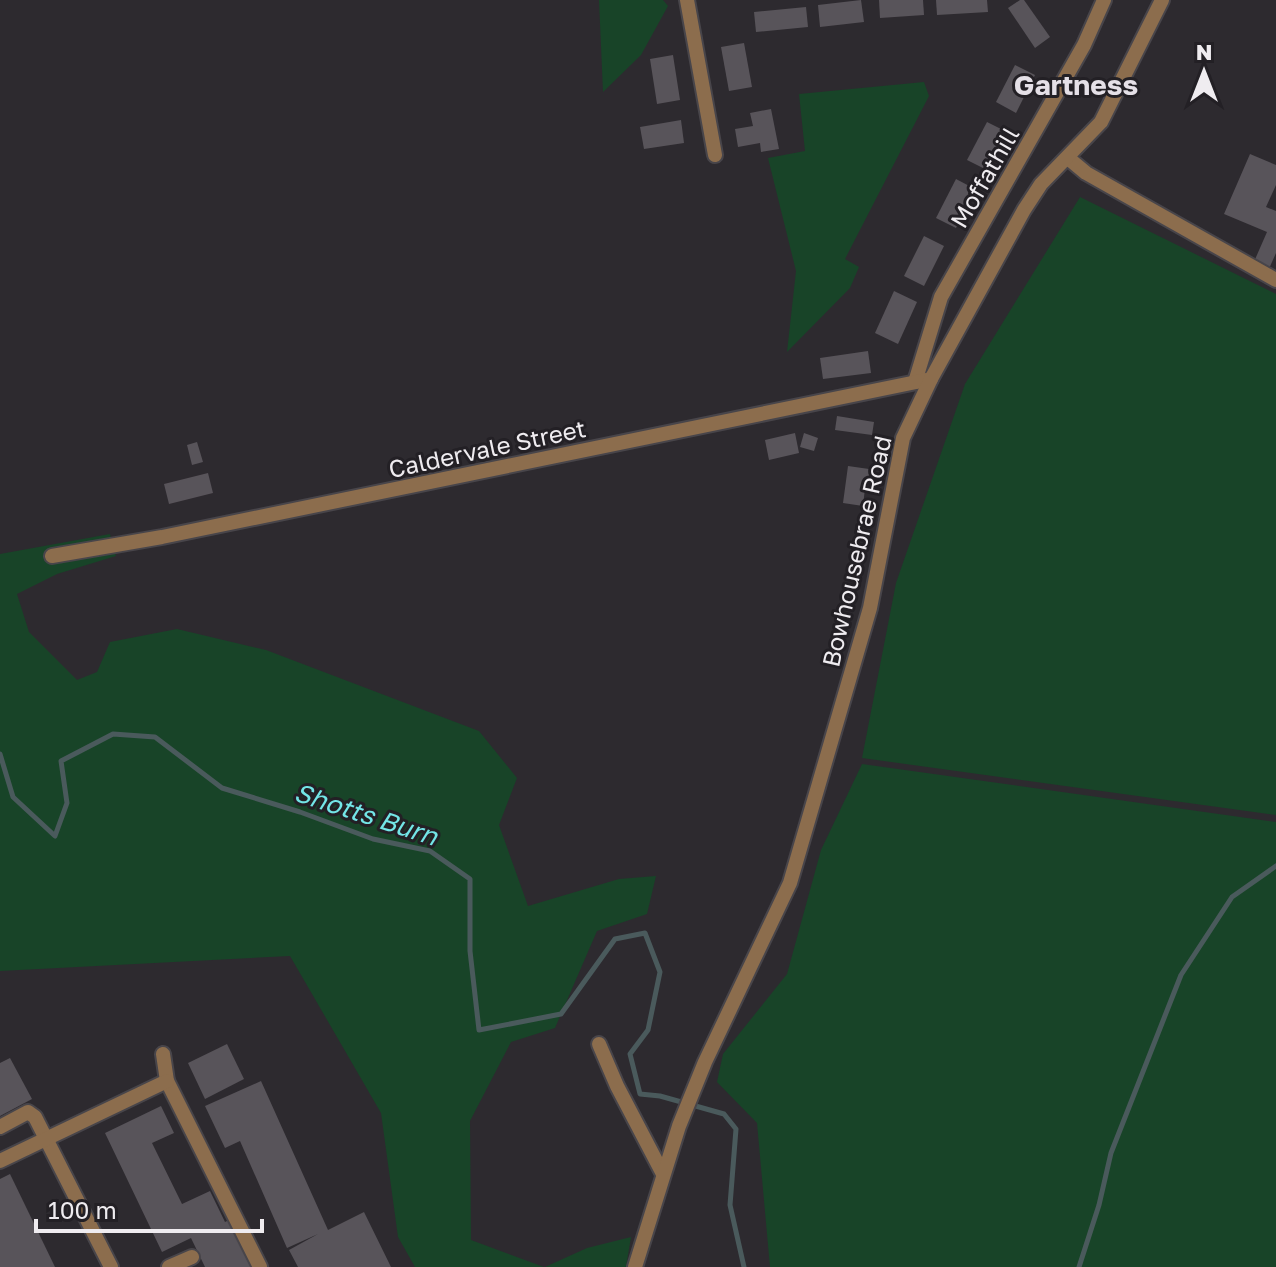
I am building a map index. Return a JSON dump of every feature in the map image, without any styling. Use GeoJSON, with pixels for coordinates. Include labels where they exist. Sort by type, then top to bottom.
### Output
{"type":"FeatureCollection","features":[{"type":"Feature","properties":{"kind":"street"},"geometry":{"type":"LineString","coordinates":[[687,0],[715,155]]}},
{"type":"Feature","properties":{"kind":"street","name":"Moffathill"},"geometry":{"type":"LineString","coordinates":[[915,382],[941,297],[1084,45],[1104,0]]}},
{"type":"Feature","properties":{"kind":"street","name":"Bowhousebrae Road"},"geometry":{"type":"LineString","coordinates":[[635,1267],[679,1126],[705,1062],[790,883],[870,608],[903,438],[931,379],[1024,210],[1041,184],[1101,122],[1162,0]]}},
{"type":"Feature","properties":{"kind":"street"},"geometry":{"type":"LineString","coordinates":[[1068,158],[1086,173],[1276,280]]}},
{"type":"Feature","properties":{"kind":"street","name":"Caldervale Street"},"geometry":{"type":"LineString","coordinates":[[52,556],[162,537],[931,379]]}},
{"type":"Feature","properties":{"kind":"street"},"geometry":{"type":"LineString","coordinates":[[599,1044],[617,1086],[663,1174]]}},
{"type":"Feature","properties":{"kind":"street"},"geometry":{"type":"LineString","coordinates":[[163,1054],[167,1081],[260,1267]]}},
{"type":"Feature","properties":{"kind":"street"},"geometry":{"type":"LineString","coordinates":[[0,1161],[167,1081]]}},
{"type":"Feature","properties":{"kind":"street"},"geometry":{"type":"LineString","coordinates":[[0,1127],[28,1112],[35,1117],[111,1267]]}},
{"type":"Feature","properties":{"kind":"street"},"geometry":{"type":"LineString","coordinates":[[169,1267],[192,1257]]}},
{"type":"Feature","properties":{"kind":"green space"},"geometry":{"type":"Polygon","coordinates":[[[599,0],[663,0],[668,6],[641,55],[603,92],[599,0]]]}},
{"type":"Feature","properties":{"kind":"green space"},"geometry":{"type":"Polygon","coordinates":[[[924,82],[929,96],[845,259],[859,267],[850,288],[787,352],[796,271],[768,158],[805,151],[799,94],[924,82]]]}},
{"type":"Feature","properties":{"kind":"green space"},"geometry":{"type":"Polygon","coordinates":[[[1080,197],[1276,294],[1276,815],[862,758],[896,583],[965,384],[1080,197]]]}},
{"type":"Feature","properties":{"kind":"green space"},"geometry":{"type":"Polygon","coordinates":[[[110,534],[116,556],[57,574],[17,594],[29,632],[77,680],[97,672],[110,642],[177,629],[266,650],[479,731],[517,778],[499,825],[528,906],[619,879],[656,876],[647,914],[597,931],[555,1028],[511,1042],[470,1121],[471,1240],[544,1267],[415,1267],[398,1237],[381,1113],[290,956],[0,971],[0,554],[110,534]]]}},
{"type":"Feature","properties":{"kind":"green space"},"geometry":{"type":"Polygon","coordinates":[[[862,764],[1276,822],[1276,1267],[770,1267],[757,1123],[717,1082],[723,1054],[787,974],[821,850],[862,764]]]}},
{"type":"Feature","properties":{"kind":"green space"},"geometry":{"type":"Polygon","coordinates":[[[631,1237],[626,1267],[545,1267],[587,1248],[631,1237]]]}},
{"type":"Feature","properties":{"kind":"building"},"geometry":{"type":"Polygon","coordinates":[[[861,0],[864,22],[820,27],[818,5],[861,0]]]}},
{"type":"Feature","properties":{"kind":"building"},"geometry":{"type":"Polygon","coordinates":[[[879,0],[923,0],[924,15],[880,18],[879,0]]]}},
{"type":"Feature","properties":{"kind":"building"},"geometry":{"type":"Polygon","coordinates":[[[936,0],[987,0],[988,12],[937,15],[936,0]]]}},
{"type":"Feature","properties":{"kind":"building"},"geometry":{"type":"Polygon","coordinates":[[[1024,0],[1050,37],[1035,48],[1008,8],[1024,0]]]}},
{"type":"Feature","properties":{"kind":"building"},"geometry":{"type":"Polygon","coordinates":[[[806,7],[808,27],[756,32],[754,12],[806,7]]]}},
{"type":"Feature","properties":{"kind":"building"},"geometry":{"type":"Polygon","coordinates":[[[744,43],[752,87],[729,91],[721,47],[744,43]]]}},
{"type":"Feature","properties":{"kind":"building"},"geometry":{"type":"Polygon","coordinates":[[[673,55],[680,100],[657,104],[650,59],[673,55]]]}},
{"type":"Feature","properties":{"kind":"building"},"geometry":{"type":"Polygon","coordinates":[[[1015,65],[1035,75],[1016,113],[996,102],[1015,65]]]}},
{"type":"Feature","properties":{"kind":"building"},"geometry":{"type":"Polygon","coordinates":[[[771,109],[779,149],[761,152],[760,143],[738,147],[735,129],[753,126],[750,113],[771,109]]]}},
{"type":"Feature","properties":{"kind":"building"},"geometry":{"type":"Polygon","coordinates":[[[681,120],[684,143],[644,149],[640,127],[681,120]]]}},
{"type":"Feature","properties":{"kind":"building"},"geometry":{"type":"Polygon","coordinates":[[[987,122],[1005,131],[985,169],[967,160],[987,122]]]}},
{"type":"Feature","properties":{"kind":"building"},"geometry":{"type":"Polygon","coordinates":[[[1250,154],[1276,165],[1276,185],[1266,207],[1276,211],[1276,253],[1268,271],[1253,264],[1267,232],[1224,214],[1250,154]]]}},
{"type":"Feature","properties":{"kind":"building"},"geometry":{"type":"Polygon","coordinates":[[[956,179],[975,189],[956,228],[936,218],[956,179]]]}},
{"type":"Feature","properties":{"kind":"building"},"geometry":{"type":"Polygon","coordinates":[[[924,236],[944,246],[924,286],[904,276],[924,236]]]}},
{"type":"Feature","properties":{"kind":"building"},"geometry":{"type":"Polygon","coordinates":[[[894,291],[917,302],[898,344],[875,333],[894,291]]]}},
{"type":"Feature","properties":{"kind":"building"},"geometry":{"type":"Polygon","coordinates":[[[868,351],[871,373],[823,379],[820,358],[868,351]]]}},
{"type":"Feature","properties":{"kind":"building"},"geometry":{"type":"Polygon","coordinates":[[[837,416],[874,422],[872,435],[835,430],[837,416]]]}},
{"type":"Feature","properties":{"kind":"building"},"geometry":{"type":"Polygon","coordinates":[[[795,433],[799,453],[769,460],[765,440],[795,433]]]}},
{"type":"Feature","properties":{"kind":"building"},"geometry":{"type":"Polygon","coordinates":[[[804,433],[818,438],[814,451],[800,447],[804,433]]]}},
{"type":"Feature","properties":{"kind":"building"},"geometry":{"type":"Polygon","coordinates":[[[197,442],[203,462],[192,465],[187,445],[197,442]]]}},
{"type":"Feature","properties":{"kind":"building"},"geometry":{"type":"Polygon","coordinates":[[[848,466],[876,470],[873,489],[865,488],[863,506],[843,503],[848,466]]]}},
{"type":"Feature","properties":{"kind":"building"},"geometry":{"type":"Polygon","coordinates":[[[208,473],[213,493],[169,504],[164,484],[208,473]]]}},
{"type":"Feature","properties":{"kind":"building"},"geometry":{"type":"Polygon","coordinates":[[[227,1044],[244,1079],[205,1099],[188,1063],[227,1044]]]}},
{"type":"Feature","properties":{"kind":"building"},"geometry":{"type":"Polygon","coordinates":[[[10,1058],[32,1099],[0,1116],[0,1063],[10,1058]]]}},
{"type":"Feature","properties":{"kind":"building"},"geometry":{"type":"Polygon","coordinates":[[[261,1081],[328,1230],[364,1212],[391,1267],[298,1267],[289,1250],[318,1234],[287,1248],[240,1141],[225,1148],[205,1106],[261,1081]]]}},
{"type":"Feature","properties":{"kind":"building"},"geometry":{"type":"Polygon","coordinates":[[[161,1106],[174,1133],[152,1143],[182,1204],[210,1191],[225,1222],[229,1220],[252,1267],[205,1267],[191,1238],[162,1252],[105,1133],[161,1106]]]}},
{"type":"Feature","properties":{"kind":"building"},"geometry":{"type":"Polygon","coordinates":[[[10,1174],[55,1267],[0,1267],[0,1179],[10,1174]]]}},
{"type":"Feature","properties":{"kind":"waterway","name":"Shotts Burn"},"geometry":{"type":"LineString","coordinates":[[0,754],[13,797],[55,836],[67,803],[61,761],[113,734],[155,737],[222,788],[373,839],[430,851],[470,879],[470,951],[479,1030],[561,1014],[615,939],[645,933],[660,972],[648,1030],[630,1054],[640,1094],[660,1096],[724,1114],[736,1129],[730,1205],[744,1267]]}},
{"type":"Feature","properties":{"kind":"waterway"},"geometry":{"type":"LineString","coordinates":[[1079,1267],[1099,1205],[1111,1153],[1181,975],[1232,897],[1276,866]]}},
{"type":"Feature","properties":{"kind":"district","name":"Gartness"},"geometry":{"type":"Point","coordinates":[1076,84]}}]}
